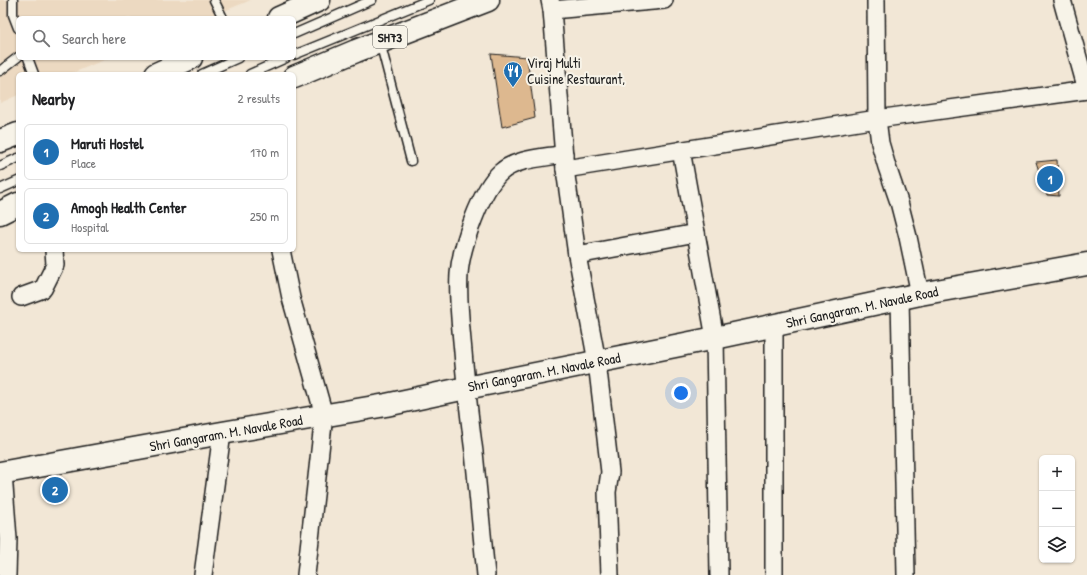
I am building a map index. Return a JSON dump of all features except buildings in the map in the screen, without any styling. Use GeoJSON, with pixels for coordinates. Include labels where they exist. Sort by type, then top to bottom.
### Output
{"type":"FeatureCollection","features":[{"type":"Feature","properties":{"kind":"main road"},"geometry":{"type":"LineString","coordinates":[[283,16],[319,0]]}},
{"type":"Feature","properties":{"kind":"main road","name":"SH73"},"geometry":{"type":"LineString","coordinates":[[296,76],[380,41],[488,0]]}},
{"type":"Feature","properties":{"kind":"main road"},"geometry":{"type":"LineString","coordinates":[[160,72],[187,60]]}},
{"type":"Feature","properties":{"kind":"main road"},"geometry":{"type":"LineString","coordinates":[[0,141],[16,135]]}},
{"type":"Feature","properties":{"kind":"main road"},"geometry":{"type":"LineString","coordinates":[[0,213],[16,205]]}},
{"type":"Feature","properties":{"kind":"main road","name":"Shri Gangaram. M. Navale Road"},"geometry":{"type":"LineString","coordinates":[[1,473],[386,405],[774,326],[910,296],[1087,264]]}},
{"type":"Feature","properties":{"kind":"street"},"geometry":{"type":"LineString","coordinates":[[610,575],[607,492],[610,472],[597,362],[577,256],[565,161],[551,5],[664,0]]}},
{"type":"Feature","properties":{"kind":"street"},"geometry":{"type":"LineString","coordinates":[[876,0],[877,119],[880,143],[899,202],[908,237],[910,296],[906,575]]}},
{"type":"Feature","properties":{"kind":"street"},"geometry":{"type":"LineString","coordinates":[[486,575],[466,388],[459,299],[460,273],[463,252],[469,232],[481,201],[490,185],[500,173],[510,165],[681,150],[877,119],[1087,90],[1062,0]]}},
{"type":"Feature","properties":{"kind":"street"},"geometry":{"type":"LineString","coordinates":[[681,150],[715,338],[719,575]]}},
{"type":"Feature","properties":{"kind":"street"},"geometry":{"type":"LineString","coordinates":[[577,256],[696,233]]}},
{"type":"Feature","properties":{"kind":"street"},"geometry":{"type":"LineString","coordinates":[[21,297],[43,289],[55,265],[54,252]]}},
{"type":"Feature","properties":{"kind":"street"},"geometry":{"type":"LineString","coordinates":[[281,252],[291,298],[324,415],[306,575]]}},
{"type":"Feature","properties":{"kind":"street"},"geometry":{"type":"LineString","coordinates":[[774,326],[774,575]]}},
{"type":"Feature","properties":{"kind":"street"},"geometry":{"type":"LineString","coordinates":[[203,575],[222,433]]}},
{"type":"Feature","properties":{"kind":"street"},"geometry":{"type":"LineString","coordinates":[[1,473],[8,538],[7,575]]}},
{"type":"Feature","properties":{"kind":"lane"},"geometry":{"type":"LineString","coordinates":[[13,0],[13,15],[16,23]]}},
{"type":"Feature","properties":{"kind":"lane"},"geometry":{"type":"LineString","coordinates":[[214,0],[222,16]]}},
{"type":"Feature","properties":{"kind":"lane"},"geometry":{"type":"LineString","coordinates":[[296,33],[372,0]]}},
{"type":"Feature","properties":{"kind":"lane"},"geometry":{"type":"LineString","coordinates":[[296,54],[430,0]]}},
{"type":"Feature","properties":{"kind":"lane"},"geometry":{"type":"LineString","coordinates":[[380,41],[411,161]]}},
{"type":"Feature","properties":{"kind":"lane"},"geometry":{"type":"LineString","coordinates":[[0,71],[16,59]]}},
{"type":"Feature","properties":{"kind":"lane"},"geometry":{"type":"LineString","coordinates":[[29,60],[33,72]]}},
{"type":"Feature","properties":{"kind":"lane"},"geometry":{"type":"LineString","coordinates":[[206,72],[234,60]]}},
{"type":"Feature","properties":{"kind":"lane"},"geometry":{"type":"LineString","coordinates":[[254,72],[282,60]]}},
{"type":"Feature","properties":{"kind":"lane"},"geometry":{"type":"LineString","coordinates":[[0,166],[16,159]]}},
{"type":"Feature","properties":{"kind":"lane"},"geometry":{"type":"LineString","coordinates":[[0,189],[16,182]]}},
{"type":"Feature","properties":{"kind":"shaded area"},"geometry":{"type":"Polygon","coordinates":[[[0,0],[251,0],[212,16],[16,16],[16,60],[104,60],[75,72],[16,72],[16,96],[0,103],[0,0]]]}},
{"type":"Feature","properties":{"kind":"place","name":"Viraj Multi Cuisine Restaurant,"},"geometry":{"type":"Point","coordinates":[513,88]}},
{"type":"Feature","properties":{"kind":"place","name":"Maruti Hostel"},"geometry":{"type":"Point","coordinates":[1050,179]}},
{"type":"Feature","properties":{"kind":"place","name":"Amogh Health Center"},"geometry":{"type":"Point","coordinates":[55,490]}}]}
